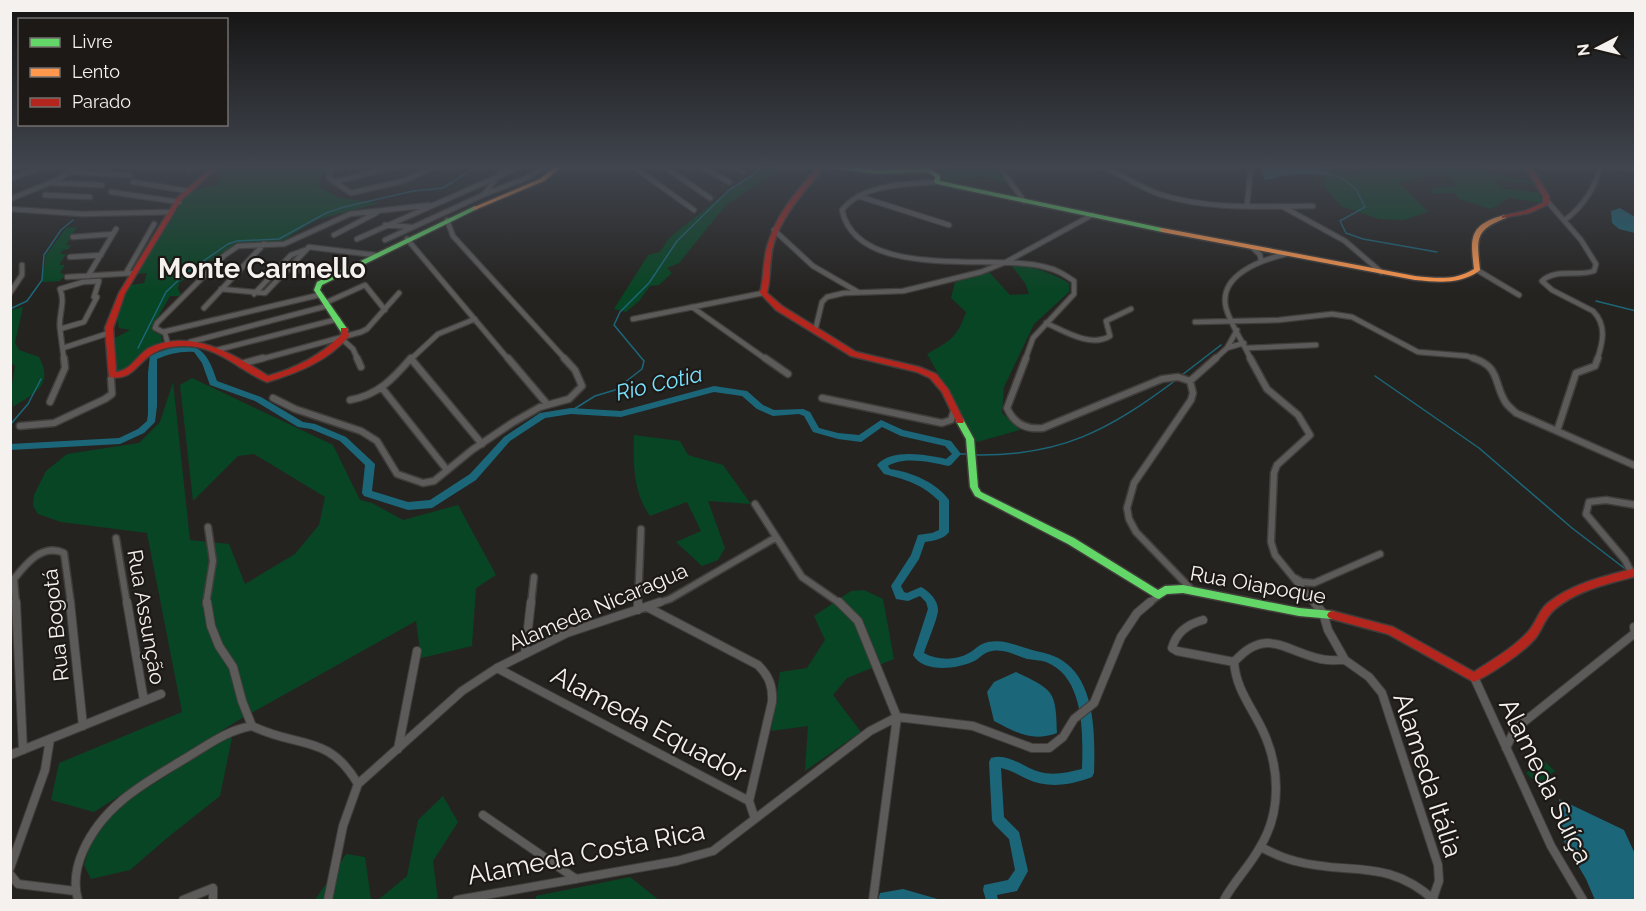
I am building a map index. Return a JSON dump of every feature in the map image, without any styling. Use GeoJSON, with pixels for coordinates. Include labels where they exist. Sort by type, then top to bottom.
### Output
{"type":"FeatureCollection","features":[{"type":"Feature","properties":{"kind":"street"},"geometry":{"type":"LineString","coordinates":[[130,273],[175,208]]}},
{"type":"Feature","properties":{"kind":"street"},"geometry":{"type":"LineString","coordinates":[[168,345],[167,337],[155,328],[159,321],[228,252],[243,244],[284,244],[350,214],[411,208]]}},
{"type":"Feature","properties":{"kind":"street"},"geometry":{"type":"LineString","coordinates":[[357,239],[423,208]]}},
{"type":"Feature","properties":{"kind":"street"},"geometry":{"type":"LineString","coordinates":[[385,240],[456,208]]}},
{"type":"Feature","properties":{"kind":"street"},"geometry":{"type":"LineString","coordinates":[[361,367],[353,349],[344,337],[338,319],[324,301],[318,286],[334,275],[477,208]]}},
{"type":"Feature","properties":{"kind":"street"},"geometry":{"type":"LineString","coordinates":[[691,208],[694,210]]}},
{"type":"Feature","properties":{"kind":"street"},"geometry":{"type":"LineString","coordinates":[[764,293],[767,284],[767,258],[774,230],[787,208]]}},
{"type":"Feature","properties":{"kind":"street"},"geometry":{"type":"LineString","coordinates":[[843,208],[843,217],[849,231],[865,243],[926,261],[1005,262],[1036,265],[1063,274],[1074,282],[1074,294],[1038,330],[1027,348],[1009,399],[1010,416],[1015,423],[1025,429],[1034,430],[1052,425],[1162,379],[1178,377],[1190,381]]}},
{"type":"Feature","properties":{"kind":"street"},"geometry":{"type":"LineString","coordinates":[[894,208],[949,225]]}},
{"type":"Feature","properties":{"kind":"street"},"geometry":{"type":"LineString","coordinates":[[1056,208],[1415,278],[1447,281],[1463,279],[1477,270]]}},
{"type":"Feature","properties":{"kind":"street"},"geometry":{"type":"LineString","coordinates":[[1285,208],[1345,241],[1381,272]]}},
{"type":"Feature","properties":{"kind":"street"},"geometry":{"type":"LineString","coordinates":[[1477,270],[1473,245],[1484,225],[1492,220],[1542,208]]}},
{"type":"Feature","properties":{"kind":"street"},"geometry":{"type":"LineString","coordinates":[[1553,208],[1592,257],[1595,268],[1588,274],[1549,276],[1542,281],[1552,290],[1593,311],[1599,316],[1604,327],[1595,366],[1576,373],[1557,431]]}},
{"type":"Feature","properties":{"kind":"street"},"geometry":{"type":"LineString","coordinates":[[1564,220],[1572,215],[1577,208]]}},
{"type":"Feature","properties":{"kind":"street"},"geometry":{"type":"LineString","coordinates":[[10,209],[87,214],[171,212]]}},
{"type":"Feature","properties":{"kind":"street"},"geometry":{"type":"LineString","coordinates":[[334,235],[378,212]]}},
{"type":"Feature","properties":{"kind":"street"},"geometry":{"type":"LineString","coordinates":[[815,331],[824,299],[835,294],[903,291],[981,272],[1005,262],[1092,215]]}},
{"type":"Feature","properties":{"kind":"street"},"geometry":{"type":"LineString","coordinates":[[273,398],[295,410],[330,419],[361,431],[377,441],[397,474],[423,483],[434,481],[514,420],[547,404],[555,405],[571,399],[582,386],[581,379],[450,232],[447,220]]}},
{"type":"Feature","properties":{"kind":"street"},"geometry":{"type":"LineString","coordinates":[[154,224],[117,304],[109,333],[112,375],[132,370],[147,353],[168,345],[190,342],[324,301],[365,285],[386,310]]}},
{"type":"Feature","properties":{"kind":"street"},"geometry":{"type":"LineString","coordinates":[[385,225],[413,228]]}},
{"type":"Feature","properties":{"kind":"street"},"geometry":{"type":"LineString","coordinates":[[774,230],[813,266],[858,292]]}},
{"type":"Feature","properties":{"kind":"street"},"geometry":{"type":"LineString","coordinates":[[73,237],[115,232],[88,276]]}},
{"type":"Feature","properties":{"kind":"street"},"geometry":{"type":"LineString","coordinates":[[407,239],[547,404]]}},
{"type":"Feature","properties":{"kind":"street"},"geometry":{"type":"LineString","coordinates":[[204,308],[264,244]]}},
{"type":"Feature","properties":{"kind":"street"},"geometry":{"type":"LineString","coordinates":[[254,294],[291,255],[307,248],[375,255]]}},
{"type":"Feature","properties":{"kind":"street"},"geometry":{"type":"LineString","coordinates":[[221,289],[254,294],[267,292],[307,248]]}},
{"type":"Feature","properties":{"kind":"street"},"geometry":{"type":"LineString","coordinates":[[1253,248],[1260,255],[1261,261]]}},
{"type":"Feature","properties":{"kind":"street"},"geometry":{"type":"LineString","coordinates":[[1245,346],[1225,302],[1228,287],[1243,271],[1261,261],[1286,254]]}},
{"type":"Feature","properties":{"kind":"street"},"geometry":{"type":"LineString","coordinates":[[69,257],[100,255]]}},
{"type":"Feature","properties":{"kind":"street"},"geometry":{"type":"LineString","coordinates":[[974,262],[980,266],[981,272]]}},
{"type":"Feature","properties":{"kind":"street"},"geometry":{"type":"LineString","coordinates":[[10,293],[22,275],[22,265]]}},
{"type":"Feature","properties":{"kind":"street"},"geometry":{"type":"LineString","coordinates":[[289,269],[334,275]]}},
{"type":"Feature","properties":{"kind":"street"},"geometry":{"type":"LineString","coordinates":[[1477,270],[1519,295]]}},
{"type":"Feature","properties":{"kind":"street"},"geometry":{"type":"LineString","coordinates":[[67,277],[130,273]]}},
{"type":"Feature","properties":{"kind":"street"},"geometry":{"type":"LineString","coordinates":[[50,402],[58,381],[65,373],[58,312],[64,294],[61,288],[99,281],[94,297],[97,297],[84,322],[60,329]]}},
{"type":"Feature","properties":{"kind":"street"},"geometry":{"type":"LineString","coordinates":[[241,364],[367,330],[399,293]]}},
{"type":"Feature","properties":{"kind":"street"},"geometry":{"type":"LineString","coordinates":[[633,319],[764,293]]}},
{"type":"Feature","properties":{"kind":"street"},"geometry":{"type":"LineString","coordinates":[[764,293],[779,308],[854,354],[926,372],[939,382],[970,439],[973,483],[978,494],[1071,541],[1159,594]]}},
{"type":"Feature","properties":{"kind":"street"},"geometry":{"type":"LineString","coordinates":[[163,332],[324,301]]}},
{"type":"Feature","properties":{"kind":"street"},"geometry":{"type":"LineString","coordinates":[[692,307],[788,374]]}},
{"type":"Feature","properties":{"kind":"street"},"geometry":{"type":"LineString","coordinates":[[1046,323],[1089,339],[1103,340],[1110,336],[1106,321],[1131,309]]}},
{"type":"Feature","properties":{"kind":"street"},"geometry":{"type":"LineString","coordinates":[[1195,322],[1233,322],[1340,314],[1352,317],[1418,352],[1475,357],[1493,369],[1510,408],[1525,418],[1635,466]]}},
{"type":"Feature","properties":{"kind":"street"},"geometry":{"type":"LineString","coordinates":[[218,350],[338,319]]}},
{"type":"Feature","properties":{"kind":"street"},"geometry":{"type":"LineString","coordinates":[[350,400],[370,396],[382,388],[436,335],[475,319]]}},
{"type":"Feature","properties":{"kind":"street"},"geometry":{"type":"LineString","coordinates":[[805,325],[818,321]]}},
{"type":"Feature","properties":{"kind":"street"},"geometry":{"type":"LineString","coordinates":[[1190,381],[1227,348],[1237,330]]}},
{"type":"Feature","properties":{"kind":"street"},"geometry":{"type":"LineString","coordinates":[[63,348],[109,333]]}},
{"type":"Feature","properties":{"kind":"street"},"geometry":{"type":"LineString","coordinates":[[190,342],[218,350],[267,379],[310,366],[344,337]]}},
{"type":"Feature","properties":{"kind":"street"},"geometry":{"type":"LineString","coordinates":[[1227,348],[1316,345]]}},
{"type":"Feature","properties":{"kind":"street","name":"Alameda Itália"},"geometry":{"type":"LineString","coordinates":[[1245,346],[1267,388],[1309,428],[1310,435],[1307,440],[1277,465],[1273,479],[1271,542],[1275,555],[1323,613],[1328,630],[1345,660],[1369,677],[1382,693],[1438,865],[1438,881],[1434,899]]}},
{"type":"Feature","properties":{"kind":"street"},"geometry":{"type":"LineString","coordinates":[[412,360],[482,444]]}},
{"type":"Feature","properties":{"kind":"street"},"geometry":{"type":"LineString","coordinates":[[20,426],[35,428],[48,426],[105,399],[111,394],[111,379]]}},
{"type":"Feature","properties":{"kind":"street"},"geometry":{"type":"LineString","coordinates":[[1190,381],[1193,393],[1191,400],[1134,483],[1126,498],[1126,510],[1128,520],[1136,532],[1195,592]]}},
{"type":"Feature","properties":{"kind":"street"},"geometry":{"type":"LineString","coordinates":[[382,388],[447,470]]}},
{"type":"Feature","properties":{"kind":"street"},"geometry":{"type":"LineString","coordinates":[[822,398],[942,423],[951,422],[954,418],[954,411]]}},
{"type":"Feature","properties":{"kind":"street"},"geometry":{"type":"LineString","coordinates":[[1474,677],[1510,654],[1532,635],[1540,618],[1551,606],[1591,584],[1632,573],[1625,560],[1586,514],[1589,502],[1596,500],[1635,505]]}},
{"type":"Feature","properties":{"kind":"street"},"geometry":{"type":"LineString","coordinates":[[755,504],[802,577],[847,608],[858,621],[897,717],[873,900]]}},
{"type":"Feature","properties":{"kind":"street"},"geometry":{"type":"LineString","coordinates":[[208,527],[213,561],[206,607],[219,646],[233,667],[242,701],[252,726]]}},
{"type":"Feature","properties":{"kind":"street"},"geometry":{"type":"LineString","coordinates":[[638,610],[641,529]]}},
{"type":"Feature","properties":{"kind":"street","name":"Rua Assunção"},"geometry":{"type":"LineString","coordinates":[[116,538],[144,701]]}},
{"type":"Feature","properties":{"kind":"street","name":"Alameda Nicaragua"},"geometry":{"type":"LineString","coordinates":[[358,784],[462,691],[497,668],[597,621],[638,610],[676,595],[775,538]]}},
{"type":"Feature","properties":{"kind":"street","name":"Rua Bogotá"},"geometry":{"type":"LineString","coordinates":[[12,582],[27,563],[40,554],[56,549],[64,553],[77,653],[82,726]]}},
{"type":"Feature","properties":{"kind":"street"},"geometry":{"type":"LineString","coordinates":[[1290,574],[1302,582],[1314,583],[1380,554]]}},
{"type":"Feature","properties":{"kind":"street"},"geometry":{"type":"LineString","coordinates":[[525,654],[534,577]]}},
{"type":"Feature","properties":{"kind":"street"},"geometry":{"type":"LineString","coordinates":[[12,582],[20,656],[23,750]]}},
{"type":"Feature","properties":{"kind":"street","name":"Rua Oiapoque"},"geometry":{"type":"LineString","coordinates":[[897,717],[980,728],[1041,749],[1055,745],[1074,719],[1094,703],[1121,637],[1137,613],[1159,594],[1173,589],[1299,612],[1323,613],[1390,630],[1474,677]]}},
{"type":"Feature","properties":{"kind":"street"},"geometry":{"type":"LineString","coordinates":[[647,607],[758,665],[771,679],[772,702],[749,801],[755,819]]}},
{"type":"Feature","properties":{"kind":"street"},"geometry":{"type":"LineString","coordinates":[[1203,620],[1195,621],[1185,628],[1172,644],[1172,648],[1234,663]]}},
{"type":"Feature","properties":{"kind":"street"},"geometry":{"type":"LineString","coordinates":[[1506,748],[1515,729],[1635,633],[1634,627]]}},
{"type":"Feature","properties":{"kind":"street"},"geometry":{"type":"LineString","coordinates":[[1224,900],[1261,847],[1269,832],[1277,802],[1274,773],[1262,729],[1236,682],[1234,663],[1245,649],[1258,643],[1282,644],[1318,659],[1345,660]]}},
{"type":"Feature","properties":{"kind":"street"},"geometry":{"type":"LineString","coordinates":[[397,750],[417,651]]}},
{"type":"Feature","properties":{"kind":"street","name":"Alameda Equador"},"geometry":{"type":"LineString","coordinates":[[497,668],[749,801]]}},
{"type":"Feature","properties":{"kind":"street","name":"Alameda Suíça"},"geometry":{"type":"LineString","coordinates":[[1474,677],[1551,846],[1583,900]]}},
{"type":"Feature","properties":{"kind":"street"},"geometry":{"type":"LineString","coordinates":[[10,755],[161,694]]}},
{"type":"Feature","properties":{"kind":"street","name":"Alameda Costa Rica"},"geometry":{"type":"LineString","coordinates":[[457,900],[677,861],[713,851],[870,731],[897,717]]}},
{"type":"Feature","properties":{"kind":"street"},"geometry":{"type":"LineString","coordinates":[[78,900],[75,891],[75,871],[91,830],[117,801],[234,729],[252,726],[275,738],[322,746],[334,752],[351,768],[358,784],[344,826],[328,900]]}},
{"type":"Feature","properties":{"kind":"street"},"geometry":{"type":"LineString","coordinates":[[10,868],[45,770],[50,739]]}},
{"type":"Feature","properties":{"kind":"street"},"geometry":{"type":"LineString","coordinates":[[483,815],[576,879]]}},
{"type":"Feature","properties":{"kind":"street"},"geometry":{"type":"LineString","coordinates":[[1261,847],[1273,855],[1299,863],[1388,873],[1416,885],[1434,899]]}},
{"type":"Feature","properties":{"kind":"street"},"geometry":{"type":"LineString","coordinates":[[10,874],[18,884],[75,891]]}},
{"type":"Feature","properties":{"kind":"street"},"geometry":{"type":"LineString","coordinates":[[183,900],[213,888],[213,900]]}},
{"type":"Feature","properties":{"kind":"green space"},"geometry":{"type":"Polygon","coordinates":[[[178,208],[362,208],[316,220],[282,241],[236,243],[179,283],[178,289],[182,296],[170,296],[153,326],[154,332],[161,335],[163,344],[150,349],[130,369],[117,372],[114,370],[112,347],[115,338],[130,330],[119,328],[116,314],[130,285],[144,283],[147,273],[137,274],[178,208]]]}},
{"type":"Feature","properties":{"kind":"green space"},"geometry":{"type":"Polygon","coordinates":[[[707,208],[724,208],[679,263],[667,268],[672,273],[659,285],[650,286],[639,301],[626,312],[614,309],[648,255],[660,252],[669,238],[707,208]]]}},
{"type":"Feature","properties":{"kind":"green space"},"geometry":{"type":"Polygon","coordinates":[[[1345,208],[1424,208],[1428,212],[1404,220],[1379,219],[1345,208]]]}},
{"type":"Feature","properties":{"kind":"green space"},"geometry":{"type":"Polygon","coordinates":[[[77,227],[66,245],[71,245],[69,249],[63,250],[60,254],[66,254],[59,265],[65,265],[60,273],[65,274],[60,281],[42,282],[46,255],[66,228],[77,227]]]}},
{"type":"Feature","properties":{"kind":"green space"},"geometry":{"type":"Polygon","coordinates":[[[1011,265],[1042,270],[1055,276],[1069,283],[1069,292],[1034,324],[1004,387],[1002,413],[1020,430],[977,442],[927,354],[952,338],[963,321],[966,312],[951,298],[955,282],[989,272],[1010,295],[1029,294],[1025,283],[1011,265]]]}},
{"type":"Feature","properties":{"kind":"green space"},"geometry":{"type":"Polygon","coordinates":[[[23,307],[15,343],[19,350],[39,357],[44,375],[40,387],[13,407],[11,391],[15,366],[11,363],[11,310],[23,307]]]}},
{"type":"Feature","properties":{"kind":"green space"},"geometry":{"type":"Polygon","coordinates":[[[192,378],[333,445],[360,500],[372,503],[403,520],[458,505],[496,575],[476,588],[472,646],[421,658],[416,621],[237,721],[94,812],[51,800],[59,763],[182,712],[147,533],[61,522],[38,514],[33,506],[34,495],[46,471],[67,454],[139,443],[160,422],[173,382],[190,540],[229,544],[245,584],[295,554],[319,525],[325,497],[254,454],[238,456],[193,501],[180,385],[192,378]]]}},
{"type":"Feature","properties":{"kind":"green space"},"geometry":{"type":"Polygon","coordinates":[[[634,435],[680,441],[688,455],[723,465],[751,504],[708,501],[725,548],[718,560],[702,566],[676,542],[701,531],[687,502],[650,516],[637,487],[634,435]]]}},
{"type":"Feature","properties":{"kind":"green space"},"geometry":{"type":"Polygon","coordinates":[[[864,590],[883,599],[894,659],[847,678],[833,695],[861,732],[805,771],[808,726],[771,731],[780,672],[807,668],[825,640],[814,616],[851,591],[864,590]]]}},
{"type":"Feature","properties":{"kind":"green space"},"geometry":{"type":"Polygon","coordinates":[[[233,733],[220,796],[130,870],[91,879],[84,865],[93,836],[122,804],[233,733]]]}},
{"type":"Feature","properties":{"kind":"green space"},"geometry":{"type":"Polygon","coordinates":[[[1543,760],[1555,771],[1538,784],[1526,773],[1543,760]]]}},
{"type":"Feature","properties":{"kind":"green space"},"geometry":{"type":"Polygon","coordinates":[[[443,796],[458,822],[433,861],[438,900],[378,900],[407,876],[418,820],[443,796]]]}},
{"type":"Feature","properties":{"kind":"green space"},"geometry":{"type":"Polygon","coordinates":[[[346,854],[365,857],[371,900],[315,900],[346,854]]]}},
{"type":"Feature","properties":{"kind":"green space"},"geometry":{"type":"Polygon","coordinates":[[[630,877],[659,900],[536,900],[536,896],[630,877]]]}},
{"type":"Feature","properties":{"kind":"water"},"geometry":{"type":"Polygon","coordinates":[[[1620,208],[1635,217],[1635,233],[1619,229],[1612,223],[1611,211],[1620,208]]]}},
{"type":"Feature","properties":{"kind":"water"},"geometry":{"type":"Polygon","coordinates":[[[1016,672],[1038,683],[1050,694],[1056,708],[1057,733],[1040,737],[1025,735],[994,721],[987,692],[994,682],[1016,672]]]}},
{"type":"Feature","properties":{"kind":"water"},"geometry":{"type":"Polygon","coordinates":[[[1559,799],[1624,830],[1635,854],[1635,900],[1595,900],[1586,879],[1563,840],[1559,799]]]}},
{"type":"Feature","properties":{"kind":"water"},"geometry":{"type":"Polygon","coordinates":[[[903,889],[941,900],[878,900],[880,893],[903,889]]]}},
{"type":"Feature","properties":{"kind":"waterway"},"geometry":{"type":"LineString","coordinates":[[138,348],[166,292],[186,273],[228,244],[237,241],[279,239],[326,213],[342,208]]}},
{"type":"Feature","properties":{"kind":"waterway"},"geometry":{"type":"LineString","coordinates":[[571,411],[595,396],[615,390],[642,369],[644,361],[614,325],[620,312],[649,283],[677,241],[711,208]]}},
{"type":"Feature","properties":{"kind":"waterway"},"geometry":{"type":"LineString","coordinates":[[1364,208],[1340,221],[1346,233],[1363,239],[1437,252]]}},
{"type":"Feature","properties":{"kind":"waterway"},"geometry":{"type":"LineString","coordinates":[[10,309],[27,301],[42,280],[44,255],[61,230],[73,220]]}},
{"type":"Feature","properties":{"kind":"waterway"},"geometry":{"type":"LineString","coordinates":[[1596,301],[1636,311]]}},
{"type":"Feature","properties":{"kind":"waterway"},"geometry":{"type":"LineString","coordinates":[[1182,375],[1221,345]]}},
{"type":"Feature","properties":{"kind":"waterway","name":"Rio Cotia"},"geometry":{"type":"LineString","coordinates":[[10,447],[120,441],[141,431],[151,422],[153,357],[179,349],[196,350],[206,362],[213,383],[258,399],[301,425],[312,426],[343,439],[370,464],[367,493],[408,506],[432,504],[473,477],[507,439],[543,415],[571,411],[621,414],[714,389],[744,393],[760,407],[773,413],[800,411],[807,414],[816,430],[838,436],[861,439],[881,423],[901,433],[948,443],[957,454],[948,463],[904,458],[887,461],[882,465],[887,472],[903,475],[925,485],[944,500],[944,532],[933,537],[921,538],[916,556],[896,586],[900,596],[908,597],[921,591],[930,600],[933,609],[918,655],[936,663],[950,663],[970,658],[982,649],[1001,646],[1050,659],[1063,667],[1073,679],[1085,709],[1087,726],[1088,773],[1060,779],[1045,779],[1010,765],[995,762],[998,820],[1015,836],[1022,871],[1012,886],[989,890],[992,900]]}},
{"type":"Feature","properties":{"kind":"waterway"},"geometry":{"type":"LineString","coordinates":[[1375,376],[1479,448],[1572,528],[1628,571]]}},
{"type":"Feature","properties":{"kind":"waterway"},"geometry":{"type":"LineString","coordinates":[[10,425],[28,404],[41,379]]}},
{"type":"Feature","properties":{"kind":"waterway"},"geometry":{"type":"LineString","coordinates":[[976,455],[1034,451],[1083,437],[1129,413],[1176,380]]}},
{"type":"Feature","properties":{"kind":"waterway"},"geometry":{"type":"LineString","coordinates":[[957,454],[967,454]]}},
{"type":"Feature","properties":{"kind":"traffic: fast"},"geometry":{"type":"LineString","coordinates":[[344,330],[317,290],[319,284],[475,208]]}},
{"type":"Feature","properties":{"kind":"traffic: fast"},"geometry":{"type":"LineString","coordinates":[[1057,208],[1162,230]]}},
{"type":"Feature","properties":{"kind":"traffic: fast"},"geometry":{"type":"LineString","coordinates":[[960,421],[970,439],[974,487],[978,494],[1071,541],[1159,595],[1165,590],[1183,589],[1299,612],[1332,615]]}},
{"type":"Feature","properties":{"kind":"traffic: slow"},"geometry":{"type":"LineString","coordinates":[[1162,230],[1415,278],[1455,280],[1477,270],[1475,243],[1479,230],[1504,217]]}},
{"type":"Feature","properties":{"kind":"traffic: jam"},"geometry":{"type":"LineString","coordinates":[[174,208],[122,293],[109,328],[112,375],[128,372],[153,349],[182,343],[208,347],[220,352],[267,379],[300,368],[319,358],[345,336],[344,330]]}},
{"type":"Feature","properties":{"kind":"traffic: jam"},"geometry":{"type":"LineString","coordinates":[[788,208],[770,247],[763,293],[779,308],[854,354],[919,370],[933,376],[945,391],[960,421]]}},
{"type":"Feature","properties":{"kind":"traffic: jam"},"geometry":{"type":"LineString","coordinates":[[1504,217],[1538,208]]}},
{"type":"Feature","properties":{"kind":"traffic: jam"},"geometry":{"type":"LineString","coordinates":[[1332,615],[1390,630],[1474,677],[1524,643],[1547,610],[1560,599],[1592,585],[1636,572]]}},
{"type":"Feature","properties":{"kind":"district","name":"Monte Carmello"},"geometry":{"type":"Point","coordinates":[262,269]}}]}
